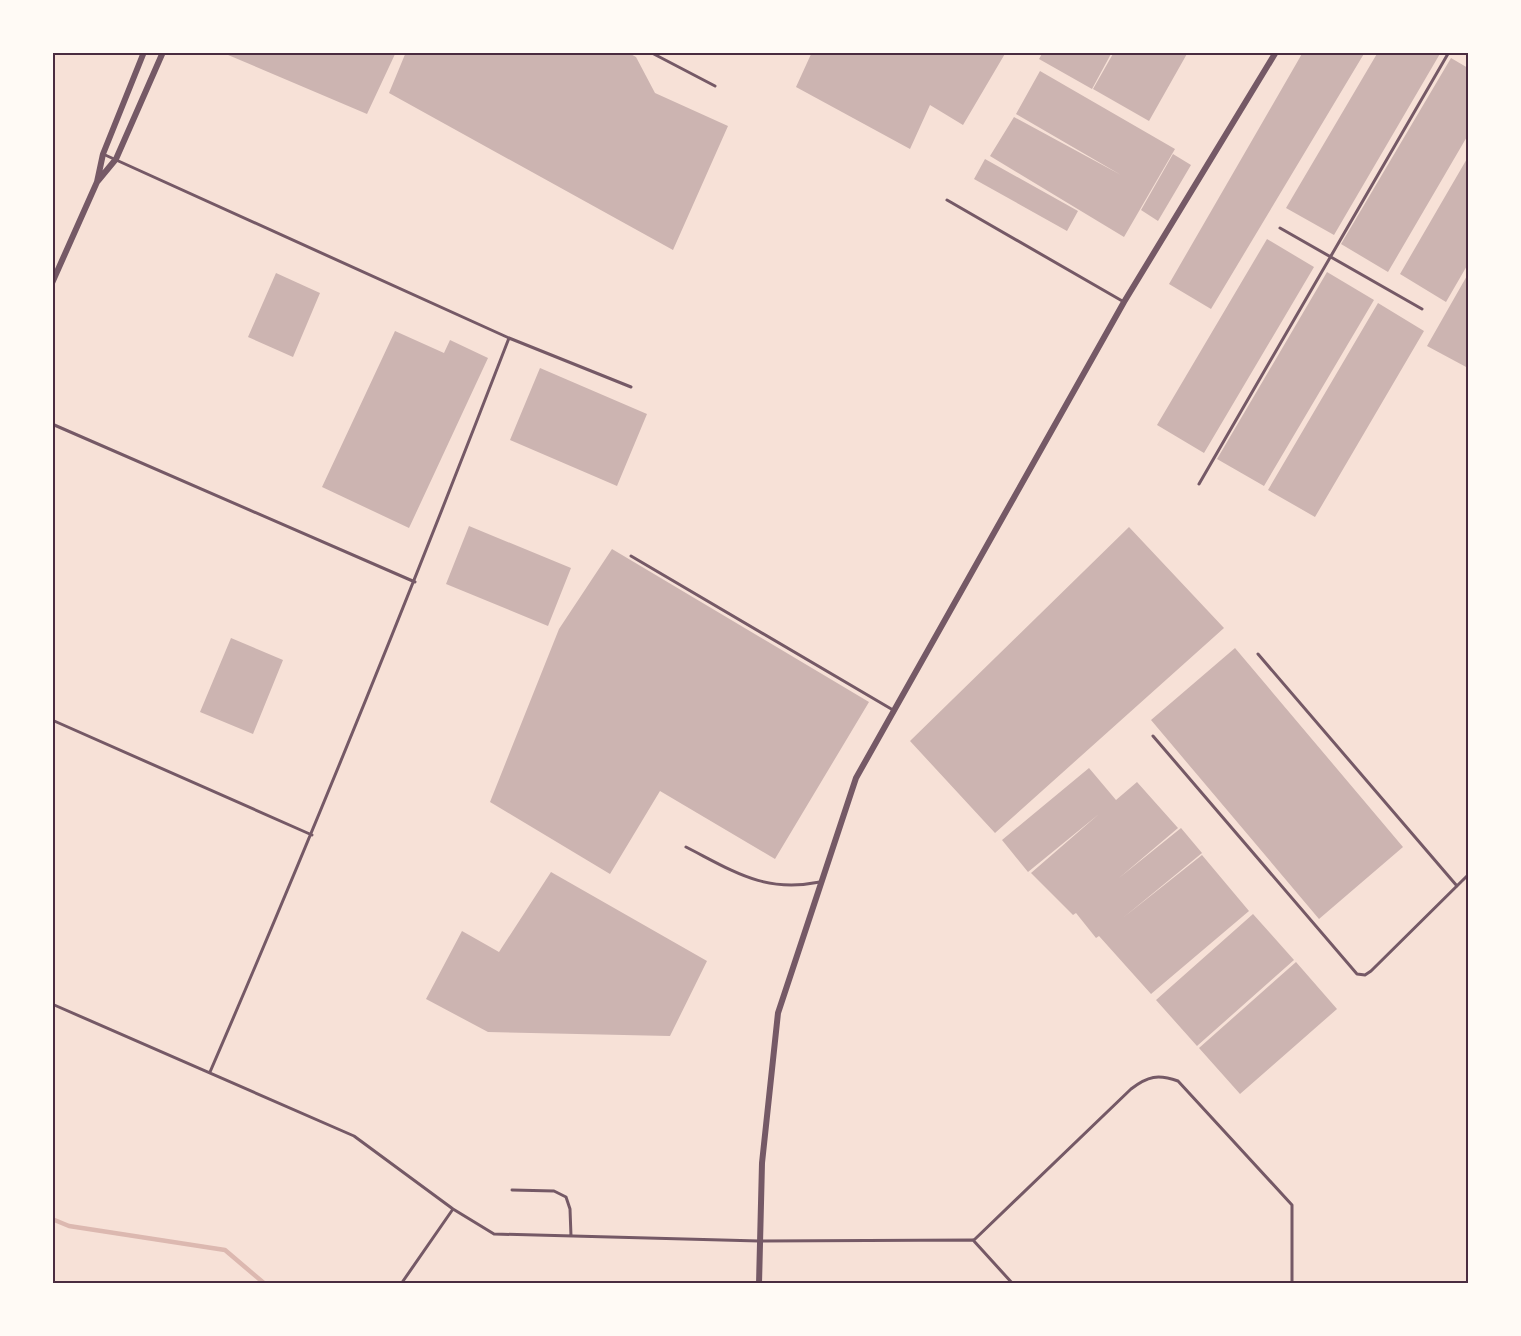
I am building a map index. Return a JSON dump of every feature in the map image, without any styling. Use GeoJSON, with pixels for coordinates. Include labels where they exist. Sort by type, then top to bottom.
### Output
{"type":"FeatureCollection","features":[{"type":"Feature","properties":{"kind":"street"},"geometry":{"type":"LineString","coordinates":[[52,283],[97,182],[103,154],[144,52]]}},
{"type":"Feature","properties":{"kind":"street"},"geometry":{"type":"LineString","coordinates":[[97,182],[116,159],[163,52]]}},
{"type":"Feature","properties":{"kind":"street"},"geometry":{"type":"LineString","coordinates":[[759,1284],[762,1163],[778,1013],[856,778],[1124,302],[1276,52]]}},
{"type":"Feature","properties":{"kind":"lane"},"geometry":{"type":"LineString","coordinates":[[650,52],[715,86]]}},
{"type":"Feature","properties":{"kind":"lane"},"geometry":{"type":"LineString","coordinates":[[1199,484],[1449,52]]}},
{"type":"Feature","properties":{"kind":"lane"},"geometry":{"type":"LineString","coordinates":[[103,154],[509,338],[631,387]]}},
{"type":"Feature","properties":{"kind":"lane"},"geometry":{"type":"LineString","coordinates":[[947,200],[1124,302]]}},
{"type":"Feature","properties":{"kind":"lane"},"geometry":{"type":"LineString","coordinates":[[1280,228],[1422,309]]}},
{"type":"Feature","properties":{"kind":"lane"},"geometry":{"type":"LineString","coordinates":[[210,1072],[312,835],[415,582],[509,338]]}},
{"type":"Feature","properties":{"kind":"lane"},"geometry":{"type":"LineString","coordinates":[[52,424],[415,582]]}},
{"type":"Feature","properties":{"kind":"lane"},"geometry":{"type":"LineString","coordinates":[[631,556],[894,710]]}},
{"type":"Feature","properties":{"kind":"lane"},"geometry":{"type":"LineString","coordinates":[[1258,654],[1457,886]]}},
{"type":"Feature","properties":{"kind":"lane"},"geometry":{"type":"LineString","coordinates":[[52,720],[312,835]]}},
{"type":"Feature","properties":{"kind":"lane"},"geometry":{"type":"LineString","coordinates":[[1153,736],[1357,974],[1365,975],[1371,971],[1468,875]]}},
{"type":"Feature","properties":{"kind":"lane"},"geometry":{"type":"LineString","coordinates":[[686,847],[733,872],[776,886],[794,887],[822,882]]}},
{"type":"Feature","properties":{"kind":"lane"},"geometry":{"type":"LineString","coordinates":[[52,1004],[354,1136],[453,1209],[494,1234],[759,1241],[973,1240],[1131,1089],[1146,1078],[1162,1075],[1178,1081],[1292,1205],[1292,1284]]}},
{"type":"Feature","properties":{"kind":"lane"},"geometry":{"type":"LineString","coordinates":[[512,1190],[554,1191],[566,1197],[570,1209],[571,1236]]}},
{"type":"Feature","properties":{"kind":"lane"},"geometry":{"type":"LineString","coordinates":[[401,1284],[453,1209]]}},
{"type":"Feature","properties":{"kind":"lane"},"geometry":{"type":"LineString","coordinates":[[973,1240],[1012,1284]]}},
{"type":"Feature","properties":{"kind":"building"},"geometry":{"type":"Polygon","coordinates":[[[221,52],[396,52],[367,114],[221,52]]]}},
{"type":"Feature","properties":{"kind":"building"},"geometry":{"type":"Polygon","coordinates":[[[406,52],[627,52],[636,57],[655,93],[728,126],[673,250],[389,93],[406,52]]]}},
{"type":"Feature","properties":{"kind":"building"},"geometry":{"type":"Polygon","coordinates":[[[812,52],[1006,52],[963,125],[930,105],[910,149],[796,87],[812,52]]]}},
{"type":"Feature","properties":{"kind":"building"},"geometry":{"type":"Polygon","coordinates":[[[1043,52],[1112,52],[1092,89],[1039,59],[1043,52]]]}},
{"type":"Feature","properties":{"kind":"building"},"geometry":{"type":"Polygon","coordinates":[[[1114,52],[1188,52],[1149,121],[1093,89],[1114,52]]]}},
{"type":"Feature","properties":{"kind":"building"},"geometry":{"type":"Polygon","coordinates":[[[1303,52],[1365,52],[1211,309],[1169,284],[1303,52]]]}},
{"type":"Feature","properties":{"kind":"building"},"geometry":{"type":"Polygon","coordinates":[[[1378,52],[1441,52],[1334,235],[1286,208],[1378,52]]]}},
{"type":"Feature","properties":{"kind":"building"},"geometry":{"type":"Polygon","coordinates":[[[1451,58],[1468,68],[1468,135],[1388,272],[1341,244],[1451,58]]]}},
{"type":"Feature","properties":{"kind":"building"},"geometry":{"type":"Polygon","coordinates":[[[1040,71],[1175,149],[1124,237],[990,156],[1014,117],[1121,175],[1016,114],[1040,71]]]}},
{"type":"Feature","properties":{"kind":"building"},"geometry":{"type":"Polygon","coordinates":[[[1173,154],[1191,165],[1158,221],[1141,210],[1173,154]]]}},
{"type":"Feature","properties":{"kind":"building"},"geometry":{"type":"Polygon","coordinates":[[[1468,157],[1468,264],[1446,302],[1400,274],[1468,157]]]}},
{"type":"Feature","properties":{"kind":"building"},"geometry":{"type":"Polygon","coordinates":[[[985,159],[1078,211],[1067,231],[974,179],[985,159]]]}},
{"type":"Feature","properties":{"kind":"building"},"geometry":{"type":"Polygon","coordinates":[[[1267,239],[1314,267],[1204,453],[1157,425],[1267,239]]]}},
{"type":"Feature","properties":{"kind":"building"},"geometry":{"type":"Polygon","coordinates":[[[1327,272],[1374,300],[1264,486],[1217,459],[1327,272]]]}},
{"type":"Feature","properties":{"kind":"building"},"geometry":{"type":"Polygon","coordinates":[[[276,273],[320,293],[293,357],[248,337],[276,273]]]}},
{"type":"Feature","properties":{"kind":"building"},"geometry":{"type":"Polygon","coordinates":[[[1468,274],[1468,368],[1427,346],[1468,274]]]}},
{"type":"Feature","properties":{"kind":"building"},"geometry":{"type":"Polygon","coordinates":[[[1378,303],[1424,331],[1315,517],[1268,490],[1378,303]]]}},
{"type":"Feature","properties":{"kind":"building"},"geometry":{"type":"Polygon","coordinates":[[[395,331],[444,353],[450,340],[488,358],[409,528],[322,487],[395,331]]]}},
{"type":"Feature","properties":{"kind":"building"},"geometry":{"type":"Polygon","coordinates":[[[540,368],[647,414],[617,486],[510,440],[540,368]]]}},
{"type":"Feature","properties":{"kind":"building"},"geometry":{"type":"Polygon","coordinates":[[[469,526],[571,568],[548,626],[446,584],[469,526]]]}},
{"type":"Feature","properties":{"kind":"building"},"geometry":{"type":"Polygon","coordinates":[[[1129,527],[1224,628],[995,833],[910,741],[1129,527]]]}},
{"type":"Feature","properties":{"kind":"building"},"geometry":{"type":"Polygon","coordinates":[[[612,549],[869,702],[775,859],[660,791],[610,874],[490,802],[559,629],[612,549]]]}},
{"type":"Feature","properties":{"kind":"building"},"geometry":{"type":"Polygon","coordinates":[[[231,638],[283,660],[253,734],[200,712],[231,638]]]}},
{"type":"Feature","properties":{"kind":"building"},"geometry":{"type":"Polygon","coordinates":[[[1235,648],[1403,847],[1319,919],[1151,720],[1235,648]]]}},
{"type":"Feature","properties":{"kind":"building"},"geometry":{"type":"Polygon","coordinates":[[[1089,768],[1116,800],[1137,782],[1178,828],[1119,878],[1181,828],[1202,853],[1124,917],[1202,855],[1249,911],[1151,994],[1099,936],[1096,938],[1076,913],[1073,915],[1031,873],[1099,814],[1028,872],[1002,840],[1089,768]]]}},
{"type":"Feature","properties":{"kind":"building"},"geometry":{"type":"Polygon","coordinates":[[[551,872],[707,961],[670,1036],[488,1032],[426,999],[462,931],[499,952],[551,872]]]}},
{"type":"Feature","properties":{"kind":"building"},"geometry":{"type":"Polygon","coordinates":[[[1253,914],[1294,960],[1197,1046],[1156,1000],[1253,914]]]}},
{"type":"Feature","properties":{"kind":"building"},"geometry":{"type":"Polygon","coordinates":[[[1296,962],[1337,1009],[1240,1094],[1199,1048],[1296,962]]]}},
{"type":"Feature","properties":{"kind":"waterway"},"geometry":{"type":"LineString","coordinates":[[52,1219],[69,1226],[225,1250],[265,1284]]}}]}
